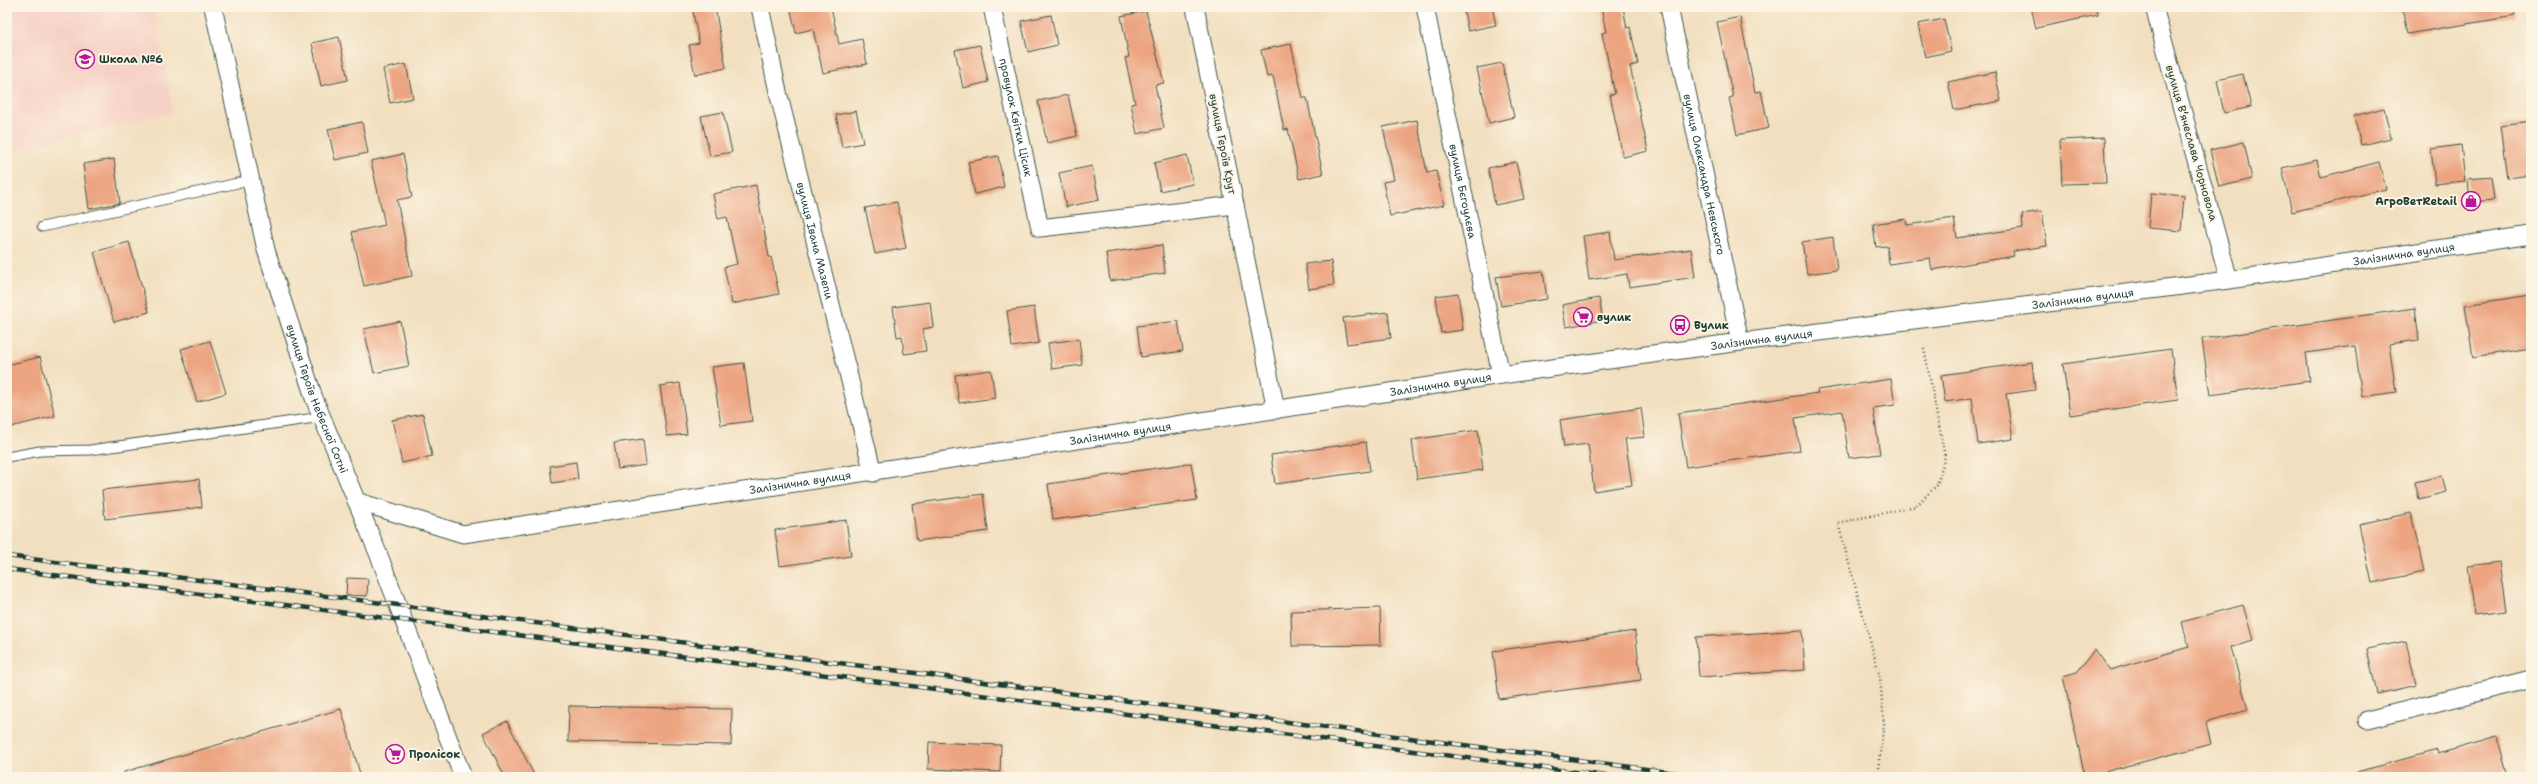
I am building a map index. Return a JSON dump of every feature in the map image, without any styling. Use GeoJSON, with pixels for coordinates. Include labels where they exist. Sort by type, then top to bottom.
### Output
{"type":"FeatureCollection","features":[{"type":"Feature","properties":{"kind":"street","name":"вулиця Героїв Небесної Сотні"},"geometry":{"type":"LineString","coordinates":[[213,7],[266,250],[322,416],[463,777]]}},
{"type":"Feature","properties":{"kind":"street","name":"вулиця Івана Мазепи"},"geometry":{"type":"LineString","coordinates":[[760,7],[778,92],[873,473]]}},
{"type":"Feature","properties":{"kind":"street","name":"провулок Квітки Цісик"},"geometry":{"type":"LineString","coordinates":[[992,7],[1040,228]]}},
{"type":"Feature","properties":{"kind":"street","name":"вулиця Героїв Крут"},"geometry":{"type":"LineString","coordinates":[[1040,228],[1235,205],[1195,7]]}},
{"type":"Feature","properties":{"kind":"street","name":"вулиця Бєгоулєва"},"geometry":{"type":"LineString","coordinates":[[1425,7],[1501,375]]}},
{"type":"Feature","properties":{"kind":"street","name":"вулиця Олександра Невського"},"geometry":{"type":"LineString","coordinates":[[1669,7],[1740,342]]}},
{"type":"Feature","properties":{"kind":"street","name":"вулиця Вʼячеслава Чорновола"},"geometry":{"type":"LineString","coordinates":[[2154,7],[2229,280]]}},
{"type":"Feature","properties":{"kind":"street"},"geometry":{"type":"LineString","coordinates":[[1235,205],[1276,410]]}},
{"type":"Feature","properties":{"kind":"street","name":"Залізнична вулиця"},"geometry":{"type":"LineString","coordinates":[[356,501],[464,534],[873,473],[1501,375],[1740,342],[2229,280],[2531,235]]}},
{"type":"Feature","properties":{"kind":"street"},"geometry":{"type":"LineString","coordinates":[[2367,720],[2531,679]]}},
{"type":"Feature","properties":{"kind":"lane"},"geometry":{"type":"LineString","coordinates":[[42,227],[251,180]]}},
{"type":"Feature","properties":{"kind":"lane"},"geometry":{"type":"LineString","coordinates":[[7,457],[40,451],[90,450],[322,416]]}},
{"type":"Feature","properties":{"kind":"path"},"geometry":{"type":"LineString","coordinates":[[1877,776],[1884,724],[1880,677],[1838,523],[1916,506],[1937,485],[1945,457],[1924,348]]}},
{"type":"Feature","properties":{"kind":"shaded area","name":"Школа №6"},"geometry":{"type":"Polygon","coordinates":[[[7,7],[154,7],[173,112],[7,152],[7,7]]]}},
{"type":"Feature","properties":{"kind":"building"},"geometry":{"type":"Polygon","coordinates":[[[692,7],[715,7],[726,68],[695,75],[689,45],[699,43],[692,7]]]}},
{"type":"Feature","properties":{"kind":"building"},"geometry":{"type":"Polygon","coordinates":[[[790,7],[831,7],[839,44],[862,39],[867,64],[823,73],[813,29],[796,33],[790,7]]]}},
{"type":"Feature","properties":{"kind":"building"},"geometry":{"type":"Polygon","coordinates":[[[1463,7],[1492,7],[1496,25],[1468,31],[1463,7]]]}},
{"type":"Feature","properties":{"kind":"building"},"geometry":{"type":"Polygon","coordinates":[[[1601,7],[1623,7],[1627,28],[1630,27],[1638,64],[1630,66],[1648,151],[1623,157],[1610,95],[1615,94],[1602,33],[1606,32],[1601,7]]]}},
{"type":"Feature","properties":{"kind":"building"},"geometry":{"type":"Polygon","coordinates":[[[2031,7],[2097,7],[2098,15],[2036,28],[2031,7]]]}},
{"type":"Feature","properties":{"kind":"building"},"geometry":{"type":"Polygon","coordinates":[[[2402,7],[2514,7],[2515,16],[2407,34],[2402,7]]]}},
{"type":"Feature","properties":{"kind":"building"},"geometry":{"type":"Polygon","coordinates":[[[1146,11],[1164,83],[1155,85],[1164,128],[1137,134],[1131,104],[1135,103],[1125,58],[1129,57],[1121,16],[1146,11]]]}},
{"type":"Feature","properties":{"kind":"building"},"geometry":{"type":"Polygon","coordinates":[[[1051,15],[1057,45],[1028,52],[1021,21],[1051,15]]]}},
{"type":"Feature","properties":{"kind":"building"},"geometry":{"type":"Polygon","coordinates":[[[1740,17],[1755,92],[1761,91],[1769,128],[1737,135],[1729,98],[1733,97],[1717,22],[1740,17]]]}},
{"type":"Feature","properties":{"kind":"building"},"geometry":{"type":"Polygon","coordinates":[[[1944,19],[1951,51],[1925,57],[1918,24],[1944,19]]]}},
{"type":"Feature","properties":{"kind":"building"},"geometry":{"type":"Polygon","coordinates":[[[339,37],[348,80],[321,86],[312,43],[339,37]]]}},
{"type":"Feature","properties":{"kind":"building"},"geometry":{"type":"Polygon","coordinates":[[[1291,44],[1303,98],[1307,98],[1323,174],[1299,179],[1288,129],[1284,130],[1273,76],[1267,77],[1261,50],[1291,44]]]}},
{"type":"Feature","properties":{"kind":"building"},"geometry":{"type":"Polygon","coordinates":[[[980,45],[988,82],[963,88],[955,50],[980,45]]]}},
{"type":"Feature","properties":{"kind":"building"},"geometry":{"type":"Polygon","coordinates":[[[1502,63],[1514,117],[1489,123],[1477,68],[1502,63]]]}},
{"type":"Feature","properties":{"kind":"building"},"geometry":{"type":"Polygon","coordinates":[[[406,64],[413,98],[390,103],[383,69],[406,64]]]}},
{"type":"Feature","properties":{"kind":"building"},"geometry":{"type":"Polygon","coordinates":[[[1995,72],[2001,101],[1954,110],[1948,82],[1995,72]]]}},
{"type":"Feature","properties":{"kind":"building"},"geometry":{"type":"Polygon","coordinates":[[[2243,74],[2251,107],[2224,113],[2217,80],[2243,74]]]}},
{"type":"Feature","properties":{"kind":"building"},"geometry":{"type":"Polygon","coordinates":[[[1068,95],[1077,136],[1047,143],[1038,101],[1068,95]]]}},
{"type":"Feature","properties":{"kind":"building"},"geometry":{"type":"Polygon","coordinates":[[[2384,108],[2391,138],[2361,145],[2354,116],[2384,108]]]}},
{"type":"Feature","properties":{"kind":"building"},"geometry":{"type":"Polygon","coordinates":[[[856,111],[863,143],[842,147],[836,115],[856,111]]]}},
{"type":"Feature","properties":{"kind":"building"},"geometry":{"type":"Polygon","coordinates":[[[723,112],[732,152],[710,156],[701,116],[723,112]]]}},
{"type":"Feature","properties":{"kind":"building"},"geometry":{"type":"Polygon","coordinates":[[[1417,120],[1427,173],[1436,171],[1444,205],[1390,216],[1383,182],[1394,180],[1383,127],[1417,120]]]}},
{"type":"Feature","properties":{"kind":"building"},"geometry":{"type":"Polygon","coordinates":[[[362,122],[368,153],[335,160],[328,129],[362,122]]]}},
{"type":"Feature","properties":{"kind":"building"},"geometry":{"type":"Polygon","coordinates":[[[2531,122],[2531,175],[2507,178],[2500,126],[2531,122]]]}},
{"type":"Feature","properties":{"kind":"building"},"geometry":{"type":"Polygon","coordinates":[[[2104,138],[2106,183],[2062,184],[2060,140],[2104,138]]]}},
{"type":"Feature","properties":{"kind":"building"},"geometry":{"type":"Polygon","coordinates":[[[2244,142],[2252,179],[2219,187],[2210,150],[2244,142]]]}},
{"type":"Feature","properties":{"kind":"building"},"geometry":{"type":"Polygon","coordinates":[[[2461,145],[2465,181],[2435,184],[2431,149],[2461,145]]]}},
{"type":"Feature","properties":{"kind":"building"},"geometry":{"type":"Polygon","coordinates":[[[403,154],[412,197],[397,200],[412,276],[364,286],[352,232],[385,225],[371,161],[403,154]]]}},
{"type":"Feature","properties":{"kind":"building"},"geometry":{"type":"Polygon","coordinates":[[[1187,155],[1193,184],[1160,191],[1154,163],[1187,155]]]}},
{"type":"Feature","properties":{"kind":"building"},"geometry":{"type":"Polygon","coordinates":[[[998,156],[1004,187],[975,194],[968,162],[998,156]]]}},
{"type":"Feature","properties":{"kind":"building"},"geometry":{"type":"Polygon","coordinates":[[[114,159],[120,203],[89,209],[83,164],[114,159]]]}},
{"type":"Feature","properties":{"kind":"building"},"geometry":{"type":"Polygon","coordinates":[[[2317,160],[2321,177],[2379,162],[2386,189],[2292,212],[2282,168],[2317,160]]]}},
{"type":"Feature","properties":{"kind":"building"},"geometry":{"type":"Polygon","coordinates":[[[1516,162],[1524,199],[1495,205],[1488,168],[1516,162]]]}},
{"type":"Feature","properties":{"kind":"building"},"geometry":{"type":"Polygon","coordinates":[[[1092,166],[1099,200],[1066,207],[1059,173],[1092,166]]]}},
{"type":"Feature","properties":{"kind":"building"},"geometry":{"type":"Polygon","coordinates":[[[2491,177],[2494,200],[2470,202],[2468,179],[2491,177]]]}},
{"type":"Feature","properties":{"kind":"building"},"geometry":{"type":"Polygon","coordinates":[[[756,185],[769,257],[771,257],[779,294],[732,304],[724,267],[737,264],[727,217],[718,219],[713,194],[756,185]]]}},
{"type":"Feature","properties":{"kind":"building"},"geometry":{"type":"Polygon","coordinates":[[[2151,193],[2184,196],[2181,231],[2148,228],[2151,193]]]}},
{"type":"Feature","properties":{"kind":"building"},"geometry":{"type":"Polygon","coordinates":[[[897,202],[906,248],[875,254],[865,208],[897,202]]]}},
{"type":"Feature","properties":{"kind":"building"},"geometry":{"type":"Polygon","coordinates":[[[2042,211],[2047,246],[2013,251],[2014,256],[1932,270],[1930,258],[1889,264],[1887,246],[1876,247],[1873,224],[1906,219],[1907,225],[1954,218],[1957,238],[2023,228],[2022,214],[2042,211]]]}},
{"type":"Feature","properties":{"kind":"building"},"geometry":{"type":"Polygon","coordinates":[[[1610,232],[1614,260],[1691,249],[1695,277],[1629,287],[1627,274],[1589,280],[1583,236],[1610,232]]]}},
{"type":"Feature","properties":{"kind":"building"},"geometry":{"type":"Polygon","coordinates":[[[1833,237],[1837,270],[1807,274],[1802,242],[1833,237]]]}},
{"type":"Feature","properties":{"kind":"building"},"geometry":{"type":"Polygon","coordinates":[[[129,242],[149,312],[114,322],[94,252],[129,242]]]}},
{"type":"Feature","properties":{"kind":"building"},"geometry":{"type":"Polygon","coordinates":[[[1162,245],[1165,273],[1110,281],[1106,253],[1162,245]]]}},
{"type":"Feature","properties":{"kind":"building"},"geometry":{"type":"Polygon","coordinates":[[[1331,261],[1334,285],[1309,289],[1305,264],[1331,261]]]}},
{"type":"Feature","properties":{"kind":"building"},"geometry":{"type":"Polygon","coordinates":[[[1543,271],[1547,299],[1501,306],[1496,277],[1543,271]]]}},
{"type":"Feature","properties":{"kind":"building"},"geometry":{"type":"Polygon","coordinates":[[[1458,293],[1463,330],[1441,333],[1436,296],[1458,293]]]}},
{"type":"Feature","properties":{"kind":"building"},"geometry":{"type":"Polygon","coordinates":[[[2531,295],[2531,348],[2473,357],[2465,305],[2531,295]]]}},
{"type":"Feature","properties":{"kind":"building"},"geometry":{"type":"Polygon","coordinates":[[[1599,298],[1603,320],[1566,327],[1562,305],[1599,298]]]}},
{"type":"Feature","properties":{"kind":"building"},"geometry":{"type":"Polygon","coordinates":[[[930,302],[933,327],[923,329],[926,351],[904,354],[902,336],[897,337],[893,307],[930,302]]]}},
{"type":"Feature","properties":{"kind":"building"},"geometry":{"type":"Polygon","coordinates":[[[1034,307],[1039,343],[1012,347],[1007,311],[1034,307]]]}},
{"type":"Feature","properties":{"kind":"building"},"geometry":{"type":"Polygon","coordinates":[[[2415,308],[2419,340],[2389,344],[2396,392],[2362,397],[2355,346],[2306,353],[2310,381],[2210,395],[2202,339],[2415,308]]]}},
{"type":"Feature","properties":{"kind":"building"},"geometry":{"type":"Polygon","coordinates":[[[1388,312],[1391,338],[1347,344],[1343,318],[1388,312]]]}},
{"type":"Feature","properties":{"kind":"building"},"geometry":{"type":"Polygon","coordinates":[[[400,321],[409,366],[374,373],[364,329],[400,321]]]}},
{"type":"Feature","properties":{"kind":"building"},"geometry":{"type":"Polygon","coordinates":[[[1178,321],[1183,351],[1141,357],[1137,326],[1178,321]]]}},
{"type":"Feature","properties":{"kind":"building"},"geometry":{"type":"Polygon","coordinates":[[[1079,339],[1082,365],[1052,369],[1048,343],[1079,339]]]}},
{"type":"Feature","properties":{"kind":"building"},"geometry":{"type":"Polygon","coordinates":[[[210,341],[226,393],[197,402],[181,349],[210,341]]]}},
{"type":"Feature","properties":{"kind":"building"},"geometry":{"type":"Polygon","coordinates":[[[2171,349],[2178,400],[2070,415],[2063,364],[2171,349]]]}},
{"type":"Feature","properties":{"kind":"building"},"geometry":{"type":"Polygon","coordinates":[[[40,357],[55,416],[7,428],[7,365],[40,357]]]}},
{"type":"Feature","properties":{"kind":"building"},"geometry":{"type":"Polygon","coordinates":[[[2032,362],[2035,390],[2006,394],[2013,439],[1978,444],[1972,398],[1945,402],[1941,375],[2032,362]]]}},
{"type":"Feature","properties":{"kind":"building"},"geometry":{"type":"Polygon","coordinates":[[[744,363],[752,421],[721,425],[712,367],[744,363]]]}},
{"type":"Feature","properties":{"kind":"building"},"geometry":{"type":"Polygon","coordinates":[[[991,370],[995,398],[959,403],[955,375],[991,370]]]}},
{"type":"Feature","properties":{"kind":"building"},"geometry":{"type":"Polygon","coordinates":[[[1891,379],[1895,405],[1873,408],[1880,454],[1849,458],[1842,411],[1795,418],[1800,451],[1686,467],[1678,413],[1818,393],[1817,390],[1891,379]]]}},
{"type":"Feature","properties":{"kind":"building"},"geometry":{"type":"Polygon","coordinates":[[[680,383],[687,434],[667,436],[660,386],[680,383]]]}},
{"type":"Feature","properties":{"kind":"building"},"geometry":{"type":"Polygon","coordinates":[[[1641,408],[1645,437],[1625,439],[1632,485],[1594,491],[1588,444],[1564,447],[1560,420],[1641,408]]]}},
{"type":"Feature","properties":{"kind":"building"},"geometry":{"type":"Polygon","coordinates":[[[423,414],[432,456],[402,463],[392,420],[423,414]]]}},
{"type":"Feature","properties":{"kind":"building"},"geometry":{"type":"Polygon","coordinates":[[[1478,430],[1483,470],[1417,479],[1412,440],[1478,430]]]}},
{"type":"Feature","properties":{"kind":"building"},"geometry":{"type":"Polygon","coordinates":[[[643,439],[646,465],[618,469],[614,443],[643,439]]]}},
{"type":"Feature","properties":{"kind":"building"},"geometry":{"type":"Polygon","coordinates":[[[1366,442],[1370,471],[1275,484],[1271,455],[1366,442]]]}},
{"type":"Feature","properties":{"kind":"building"},"geometry":{"type":"Polygon","coordinates":[[[576,462],[578,479],[552,483],[550,466],[576,462]]]}},
{"type":"Feature","properties":{"kind":"building"},"geometry":{"type":"Polygon","coordinates":[[[1191,463],[1197,500],[1053,520],[1048,484],[1191,463]]]}},
{"type":"Feature","properties":{"kind":"building"},"geometry":{"type":"Polygon","coordinates":[[[2442,476],[2446,492],[2419,499],[2415,482],[2442,476]]]}},
{"type":"Feature","properties":{"kind":"building"},"geometry":{"type":"Polygon","coordinates":[[[199,479],[202,507],[105,519],[102,490],[199,479]]]}},
{"type":"Feature","properties":{"kind":"building"},"geometry":{"type":"Polygon","coordinates":[[[983,494],[988,531],[917,541],[912,504],[983,494]]]}},
{"type":"Feature","properties":{"kind":"building"},"geometry":{"type":"Polygon","coordinates":[[[2411,513],[2424,572],[2372,583],[2359,524],[2411,513]]]}},
{"type":"Feature","properties":{"kind":"building"},"geometry":{"type":"Polygon","coordinates":[[[846,520],[851,556],[780,566],[775,530],[846,520]]]}},
{"type":"Feature","properties":{"kind":"building"},"geometry":{"type":"Polygon","coordinates":[[[2499,562],[2506,611],[2475,615],[2468,566],[2499,562]]]}},
{"type":"Feature","properties":{"kind":"building"},"geometry":{"type":"Polygon","coordinates":[[[347,578],[368,579],[367,596],[346,595],[347,578]]]}},
{"type":"Feature","properties":{"kind":"building"},"geometry":{"type":"Polygon","coordinates":[[[2243,605],[2253,640],[2231,647],[2248,710],[2206,722],[2211,744],[2085,777],[2063,676],[2077,672],[2095,649],[2110,670],[2189,647],[2182,622],[2243,605]]]}},
{"type":"Feature","properties":{"kind":"building"},"geometry":{"type":"Polygon","coordinates":[[[1380,608],[1381,645],[1292,646],[1291,611],[1380,608]]]}},
{"type":"Feature","properties":{"kind":"building"},"geometry":{"type":"Polygon","coordinates":[[[1802,630],[1805,670],[1699,677],[1696,637],[1802,630]]]}},
{"type":"Feature","properties":{"kind":"building"},"geometry":{"type":"Polygon","coordinates":[[[1635,631],[1641,680],[1499,699],[1493,651],[1635,631]]]}},
{"type":"Feature","properties":{"kind":"building"},"geometry":{"type":"Polygon","coordinates":[[[2406,641],[2416,685],[2377,694],[2367,649],[2406,641]]]}},
{"type":"Feature","properties":{"kind":"building"},"geometry":{"type":"Polygon","coordinates":[[[569,706],[732,709],[731,745],[568,742],[569,706]]]}},
{"type":"Feature","properties":{"kind":"building"},"geometry":{"type":"Polygon","coordinates":[[[341,709],[361,777],[125,777],[124,772],[341,709]]]}},
{"type":"Feature","properties":{"kind":"building"},"geometry":{"type":"Polygon","coordinates":[[[507,721],[535,777],[505,777],[483,733],[507,721]]]}},
{"type":"Feature","properties":{"kind":"building"},"geometry":{"type":"Polygon","coordinates":[[[2497,737],[2508,777],[2358,777],[2357,772],[2437,750],[2438,754],[2497,737]]]}},
{"type":"Feature","properties":{"kind":"building"},"geometry":{"type":"Polygon","coordinates":[[[929,742],[1001,745],[1000,772],[928,769],[929,742]]]}},
{"type":"Feature","properties":{"kind":"railway"},"geometry":{"type":"LineString","coordinates":[[7,556],[398,605],[1707,777]]}},
{"type":"Feature","properties":{"kind":"railway"},"geometry":{"type":"LineString","coordinates":[[7,569],[1614,777]]}},
{"type":"Feature","properties":{"kind":"place","name":"Школа №6"},"geometry":{"type":"Point","coordinates":[85,59]}},
{"type":"Feature","properties":{"kind":"place","name":"АгроВетRetail"},"geometry":{"type":"Point","coordinates":[2471,201]}},
{"type":"Feature","properties":{"kind":"place","name":"вулик"},"geometry":{"type":"Point","coordinates":[1583,317]}},
{"type":"Feature","properties":{"kind":"place","name":"Вулик"},"geometry":{"type":"Point","coordinates":[1680,325]}},
{"type":"Feature","properties":{"kind":"place","name":"Пролісок"},"geometry":{"type":"Point","coordinates":[395,754]}}]}
